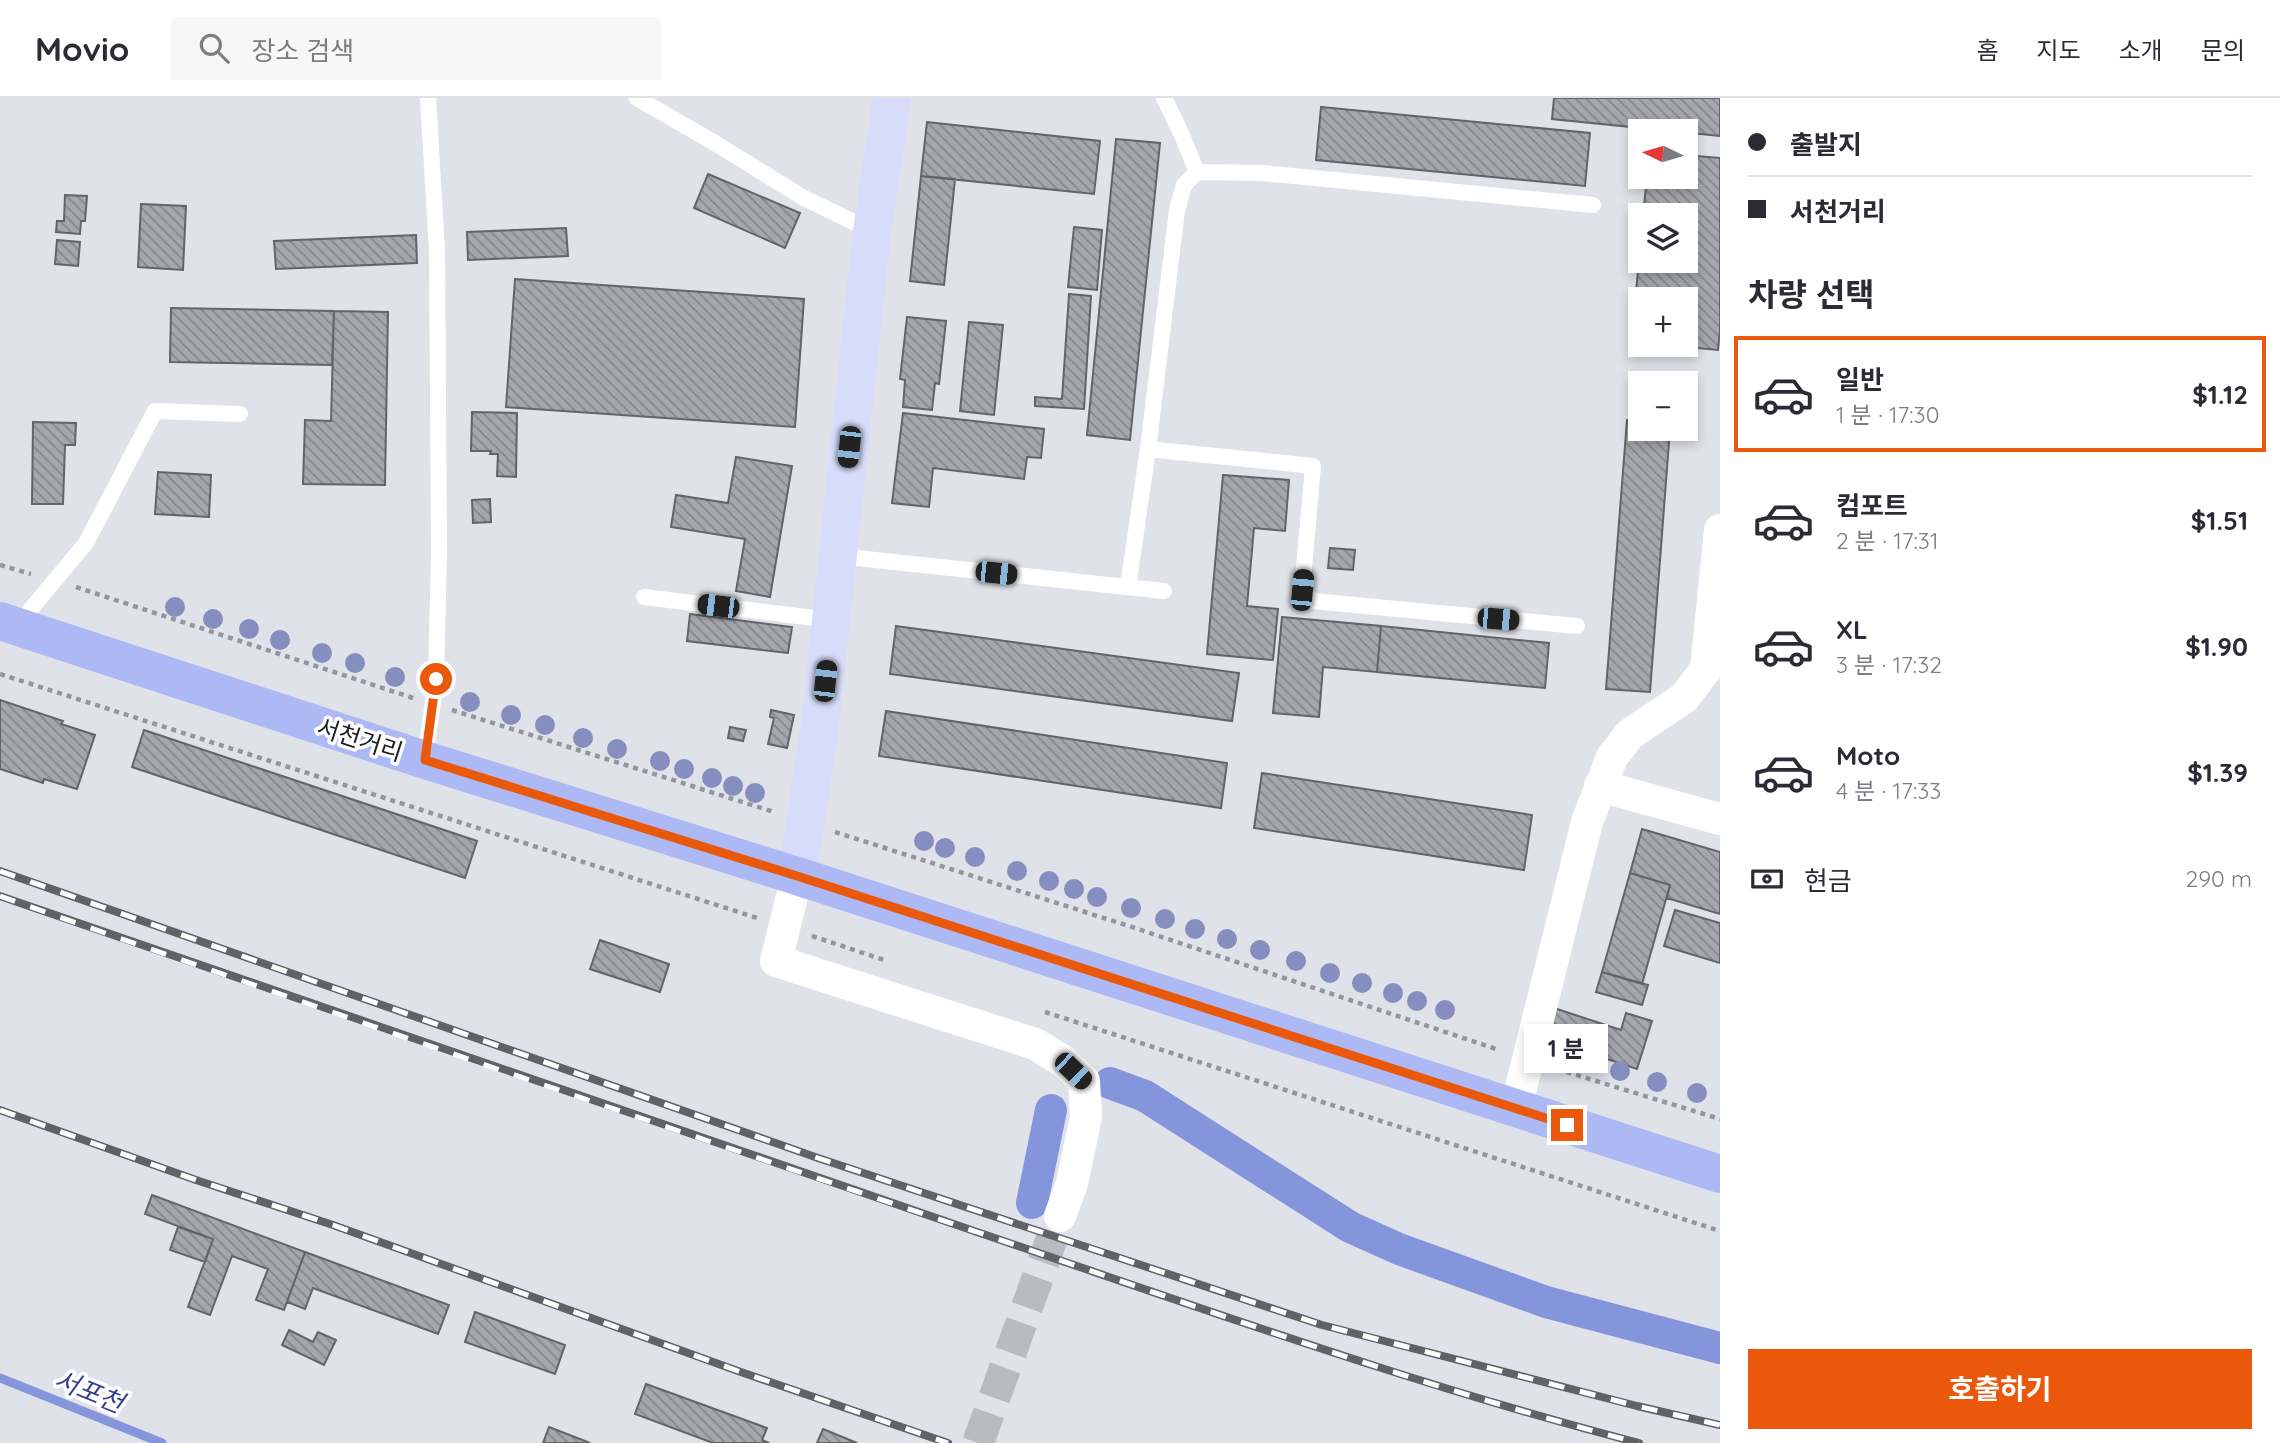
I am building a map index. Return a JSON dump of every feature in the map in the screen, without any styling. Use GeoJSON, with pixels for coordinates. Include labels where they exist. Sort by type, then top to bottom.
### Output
{"type":"FeatureCollection","features":[{"type":"Feature","properties":{"kind":"main road","name":"서천거리"},"geometry":{"type":"LineString","coordinates":[[8,624],[1720,1174]]}},
{"type":"Feature","properties":{"kind":"street"},"geometry":{"type":"LineString","coordinates":[[892,98],[872,231],[819,733],[797,876],[776,961],[1035,1044],[1063,1061],[1084,1081],[1086,1117],[1072,1183],[1060,1216]]}},
{"type":"Feature","properties":{"kind":"street"},"geometry":{"type":"LineString","coordinates":[[1516,1108],[1587,822],[1612,757],[1630,734],[1684,698],[1706,669],[1720,530]]}},
{"type":"Feature","properties":{"kind":"street"},"geometry":{"type":"LineString","coordinates":[[1600,786],[1720,819]]}},
{"type":"Feature","properties":{"kind":"lane"},"geometry":{"type":"LineString","coordinates":[[425,760],[436,679],[439,551],[437,264],[428,98]]}},
{"type":"Feature","properties":{"kind":"lane"},"geometry":{"type":"LineString","coordinates":[[637,98],[804,198],[872,231]]}},
{"type":"Feature","properties":{"kind":"lane"},"geometry":{"type":"LineString","coordinates":[[1164,98],[1197,172]]}},
{"type":"Feature","properties":{"kind":"lane"},"geometry":{"type":"LineString","coordinates":[[1128,587],[1177,211],[1184,185],[1197,172],[1263,173],[1593,205]]}},
{"type":"Feature","properties":{"kind":"lane"},"geometry":{"type":"LineString","coordinates":[[8,624],[54,581],[86,543],[155,411],[240,414]]}},
{"type":"Feature","properties":{"kind":"lane"},"geometry":{"type":"LineString","coordinates":[[1148,449],[1312,466],[1302,590],[1313,601],[1577,626]]}},
{"type":"Feature","properties":{"kind":"lane"},"geometry":{"type":"LineString","coordinates":[[838,556],[1164,591]]}},
{"type":"Feature","properties":{"kind":"lane"},"geometry":{"type":"LineString","coordinates":[[644,597],[831,620]]}},
{"type":"Feature","properties":{"kind":"path"},"geometry":{"type":"LineString","coordinates":[[0,565],[94,592],[433,704],[1135,928],[1528,1060],[1720,1119]]}},
{"type":"Feature","properties":{"kind":"path"},"geometry":{"type":"LineString","coordinates":[[0,674],[785,926],[888,962]]}},
{"type":"Feature","properties":{"kind":"path"},"geometry":{"type":"LineString","coordinates":[[1034,1009],[1720,1231]]}},
{"type":"Feature","properties":{"kind":"building"},"geometry":{"type":"Polygon","coordinates":[[[1554,98],[1720,98],[1720,136],[1698,134],[1698,119],[1628,119],[1628,127],[1552,119],[1554,98]]]}},
{"type":"Feature","properties":{"kind":"building"},"geometry":{"type":"Polygon","coordinates":[[[1321,107],[1590,133],[1585,186],[1316,160],[1321,107]]]}},
{"type":"Feature","properties":{"kind":"building"},"geometry":{"type":"Polygon","coordinates":[[[927,122],[1100,141],[1094,194],[921,176],[927,122]]]}},
{"type":"Feature","properties":{"kind":"building"},"geometry":{"type":"Polygon","coordinates":[[[1116,139],[1160,143],[1130,440],[1087,435],[1116,139]]]}},
{"type":"Feature","properties":{"kind":"building"},"geometry":{"type":"Polygon","coordinates":[[[1698,156],[1720,158],[1718,350],[1698,348],[1698,287],[1636,287],[1638,273],[1698,273],[1698,203],[1644,203],[1646,189],[1698,189],[1698,156]]]}},
{"type":"Feature","properties":{"kind":"building"},"geometry":{"type":"Polygon","coordinates":[[[708,174],[800,213],[785,248],[694,208],[708,174]]]}},
{"type":"Feature","properties":{"kind":"building"},"geometry":{"type":"Polygon","coordinates":[[[921,176],[955,179],[944,285],[910,281],[921,176]]]}},
{"type":"Feature","properties":{"kind":"building"},"geometry":{"type":"Polygon","coordinates":[[[65,195],[87,196],[85,221],[81,221],[80,234],[56,232],[57,221],[64,221],[65,195]]]}},
{"type":"Feature","properties":{"kind":"building"},"geometry":{"type":"Polygon","coordinates":[[[141,204],[186,206],[183,270],[138,267],[141,204]]]}},
{"type":"Feature","properties":{"kind":"building"},"geometry":{"type":"Polygon","coordinates":[[[1074,227],[1102,230],[1097,290],[1068,287],[1074,227]]]}},
{"type":"Feature","properties":{"kind":"building"},"geometry":{"type":"Polygon","coordinates":[[[566,228],[568,256],[468,260],[467,232],[566,228]]]}},
{"type":"Feature","properties":{"kind":"building"},"geometry":{"type":"Polygon","coordinates":[[[416,235],[417,263],[276,269],[274,241],[416,235]]]}},
{"type":"Feature","properties":{"kind":"building"},"geometry":{"type":"Polygon","coordinates":[[[57,240],[80,242],[78,266],[55,264],[57,240]]]}},
{"type":"Feature","properties":{"kind":"building"},"geometry":{"type":"Polygon","coordinates":[[[515,279],[804,299],[795,427],[506,407],[515,279]]]}},
{"type":"Feature","properties":{"kind":"building"},"geometry":{"type":"Polygon","coordinates":[[[1069,294],[1091,296],[1084,409],[1035,406],[1035,397],[1062,399],[1069,294]]]}},
{"type":"Feature","properties":{"kind":"building"},"geometry":{"type":"Polygon","coordinates":[[[171,308],[334,311],[332,365],[170,362],[171,308]]]}},
{"type":"Feature","properties":{"kind":"building"},"geometry":{"type":"Polygon","coordinates":[[[334,311],[388,312],[385,485],[303,484],[305,420],[331,421],[334,311]]]}},
{"type":"Feature","properties":{"kind":"building"},"geometry":{"type":"Polygon","coordinates":[[[907,317],[946,321],[939,384],[935,383],[932,410],[903,407],[905,380],[900,379],[907,317]]]}},
{"type":"Feature","properties":{"kind":"building"},"geometry":{"type":"Polygon","coordinates":[[[969,322],[1003,325],[994,415],[960,411],[969,322]]]}},
{"type":"Feature","properties":{"kind":"building"},"geometry":{"type":"Polygon","coordinates":[[[472,412],[517,413],[516,477],[497,476],[498,454],[490,454],[491,451],[471,451],[472,412]]]}},
{"type":"Feature","properties":{"kind":"building"},"geometry":{"type":"Polygon","coordinates":[[[903,413],[1044,429],[1041,458],[1027,457],[1024,479],[933,468],[929,507],[892,503],[903,413]]]}},
{"type":"Feature","properties":{"kind":"building"},"geometry":{"type":"Polygon","coordinates":[[[1628,420],[1628,441],[1669,441],[1650,692],[1606,689],[1628,420]]]}},
{"type":"Feature","properties":{"kind":"building"},"geometry":{"type":"Polygon","coordinates":[[[33,422],[76,423],[75,445],[65,445],[63,504],[32,504],[33,422]]]}},
{"type":"Feature","properties":{"kind":"building"},"geometry":{"type":"Polygon","coordinates":[[[736,457],[792,466],[770,597],[736,591],[745,539],[671,527],[676,495],[728,503],[736,457]]]}},
{"type":"Feature","properties":{"kind":"building"},"geometry":{"type":"Polygon","coordinates":[[[158,472],[211,475],[209,517],[155,514],[158,472]]]}},
{"type":"Feature","properties":{"kind":"building"},"geometry":{"type":"Polygon","coordinates":[[[1223,475],[1289,480],[1285,531],[1254,528],[1247,606],[1278,609],[1273,660],[1207,654],[1223,475]]]}},
{"type":"Feature","properties":{"kind":"building"},"geometry":{"type":"Polygon","coordinates":[[[490,499],[491,522],[473,523],[472,500],[490,499]]]}},
{"type":"Feature","properties":{"kind":"building"},"geometry":{"type":"Polygon","coordinates":[[[1330,548],[1355,550],[1353,570],[1328,568],[1330,548]]]}},
{"type":"Feature","properties":{"kind":"building"},"geometry":{"type":"Polygon","coordinates":[[[690,614],[792,627],[788,653],[687,641],[690,614]]]}},
{"type":"Feature","properties":{"kind":"building"},"geometry":{"type":"Polygon","coordinates":[[[1282,617],[1381,626],[1377,672],[1323,667],[1319,717],[1273,713],[1282,617]]]}},
{"type":"Feature","properties":{"kind":"building"},"geometry":{"type":"Polygon","coordinates":[[[896,626],[1239,673],[1232,721],[890,674],[896,626]]]}},
{"type":"Feature","properties":{"kind":"building"},"geometry":{"type":"Polygon","coordinates":[[[1381,626],[1549,643],[1545,688],[1377,672],[1381,626]]]}},
{"type":"Feature","properties":{"kind":"building"},"geometry":{"type":"Polygon","coordinates":[[[0,700],[95,735],[77,789],[44,779],[43,783],[0,769],[0,700]]]}},
{"type":"Feature","properties":{"kind":"building"},"geometry":{"type":"Polygon","coordinates":[[[771,710],[794,715],[787,748],[768,744],[774,718],[770,717],[771,710]]]}},
{"type":"Feature","properties":{"kind":"building"},"geometry":{"type":"Polygon","coordinates":[[[886,711],[1227,763],[1221,808],[879,756],[886,711]]]}},
{"type":"Feature","properties":{"kind":"building"},"geometry":{"type":"Polygon","coordinates":[[[730,727],[746,730],[743,741],[728,738],[730,727]]]}},
{"type":"Feature","properties":{"kind":"building"},"geometry":{"type":"Polygon","coordinates":[[[144,730],[477,841],[465,878],[132,767],[144,730]]]}},
{"type":"Feature","properties":{"kind":"building"},"geometry":{"type":"Polygon","coordinates":[[[1262,773],[1532,815],[1524,870],[1254,828],[1262,773]]]}},
{"type":"Feature","properties":{"kind":"building"},"geometry":{"type":"Polygon","coordinates":[[[1642,829],[1720,852],[1720,914],[1667,898],[1670,885],[1630,873],[1642,829]]]}},
{"type":"Feature","properties":{"kind":"building"},"geometry":{"type":"Polygon","coordinates":[[[1630,873],[1670,885],[1642,984],[1602,972],[1630,873]]]}},
{"type":"Feature","properties":{"kind":"building"},"geometry":{"type":"Polygon","coordinates":[[[1675,910],[1720,923],[1720,963],[1664,946],[1675,910]]]}},
{"type":"Feature","properties":{"kind":"building"},"geometry":{"type":"Polygon","coordinates":[[[600,940],[669,964],[660,992],[590,969],[600,940]]]}},
{"type":"Feature","properties":{"kind":"building"},"geometry":{"type":"Polygon","coordinates":[[[1602,972],[1648,985],[1642,1005],[1596,992],[1602,972]]]}},
{"type":"Feature","properties":{"kind":"building"},"geometry":{"type":"Polygon","coordinates":[[[1554,1008],[1621,1030],[1626,1013],[1652,1021],[1637,1069],[1544,1038],[1554,1008]]]}},
{"type":"Feature","properties":{"kind":"building"},"geometry":{"type":"Polygon","coordinates":[[[152,1195],[305,1252],[284,1310],[256,1300],[268,1269],[232,1256],[210,1315],[188,1307],[213,1239],[145,1214],[152,1195]]]}},
{"type":"Feature","properties":{"kind":"building"},"geometry":{"type":"Polygon","coordinates":[[[178,1227],[213,1239],[205,1262],[170,1250],[178,1227]]]}},
{"type":"Feature","properties":{"kind":"building"},"geometry":{"type":"Polygon","coordinates":[[[305,1252],[449,1305],[438,1334],[313,1288],[305,1309],[287,1302],[305,1252]]]}},
{"type":"Feature","properties":{"kind":"building"},"geometry":{"type":"Polygon","coordinates":[[[475,1312],[565,1345],[555,1374],[465,1342],[475,1312]]]}},
{"type":"Feature","properties":{"kind":"building"},"geometry":{"type":"Polygon","coordinates":[[[289,1330],[313,1342],[318,1332],[336,1340],[324,1365],[282,1345],[289,1330]]]}},
{"type":"Feature","properties":{"kind":"building"},"geometry":{"type":"Polygon","coordinates":[[[646,1384],[767,1428],[762,1440],[769,1443],[713,1443],[635,1414],[646,1384]]]}},
{"type":"Feature","properties":{"kind":"building"},"geometry":{"type":"Polygon","coordinates":[[[549,1427],[590,1443],[543,1443],[549,1427]]]}},
{"type":"Feature","properties":{"kind":"building"},"geometry":{"type":"Polygon","coordinates":[[[823,1429],[857,1443],[817,1443],[823,1429]]]}},
{"type":"Feature","properties":{"kind":"waterway"},"geometry":{"type":"LineString","coordinates":[[1110,1083],[1145,1096],[1350,1227],[1399,1249],[1546,1302],[1720,1348]]}},
{"type":"Feature","properties":{"kind":"waterway"},"geometry":{"type":"LineString","coordinates":[[1032,1203],[1051,1110]]}},
{"type":"Feature","properties":{"kind":"waterway","name":"서포천"},"geometry":{"type":"LineString","coordinates":[[0,1378],[162,1443]]}},
{"type":"Feature","properties":{"kind":"tunnel"},"geometry":{"type":"LineString","coordinates":[[978,1443],[1060,1216]]}},
{"type":"Feature","properties":{"kind":"railway"},"geometry":{"type":"LineString","coordinates":[[0,871],[818,1158],[1322,1325],[1720,1425]]}},
{"type":"Feature","properties":{"kind":"railway"},"geometry":{"type":"LineString","coordinates":[[0,896],[488,1066],[1306,1344],[1471,1396],[1639,1443]]}},
{"type":"Feature","properties":{"kind":"railway"},"geometry":{"type":"LineString","coordinates":[[0,1110],[948,1443]]}},
{"type":"Feature","properties":{"kind":"route"},"geometry":{"type":"LineString","coordinates":[[436,679],[425,760],[797,876],[1567,1125]]}}]}
